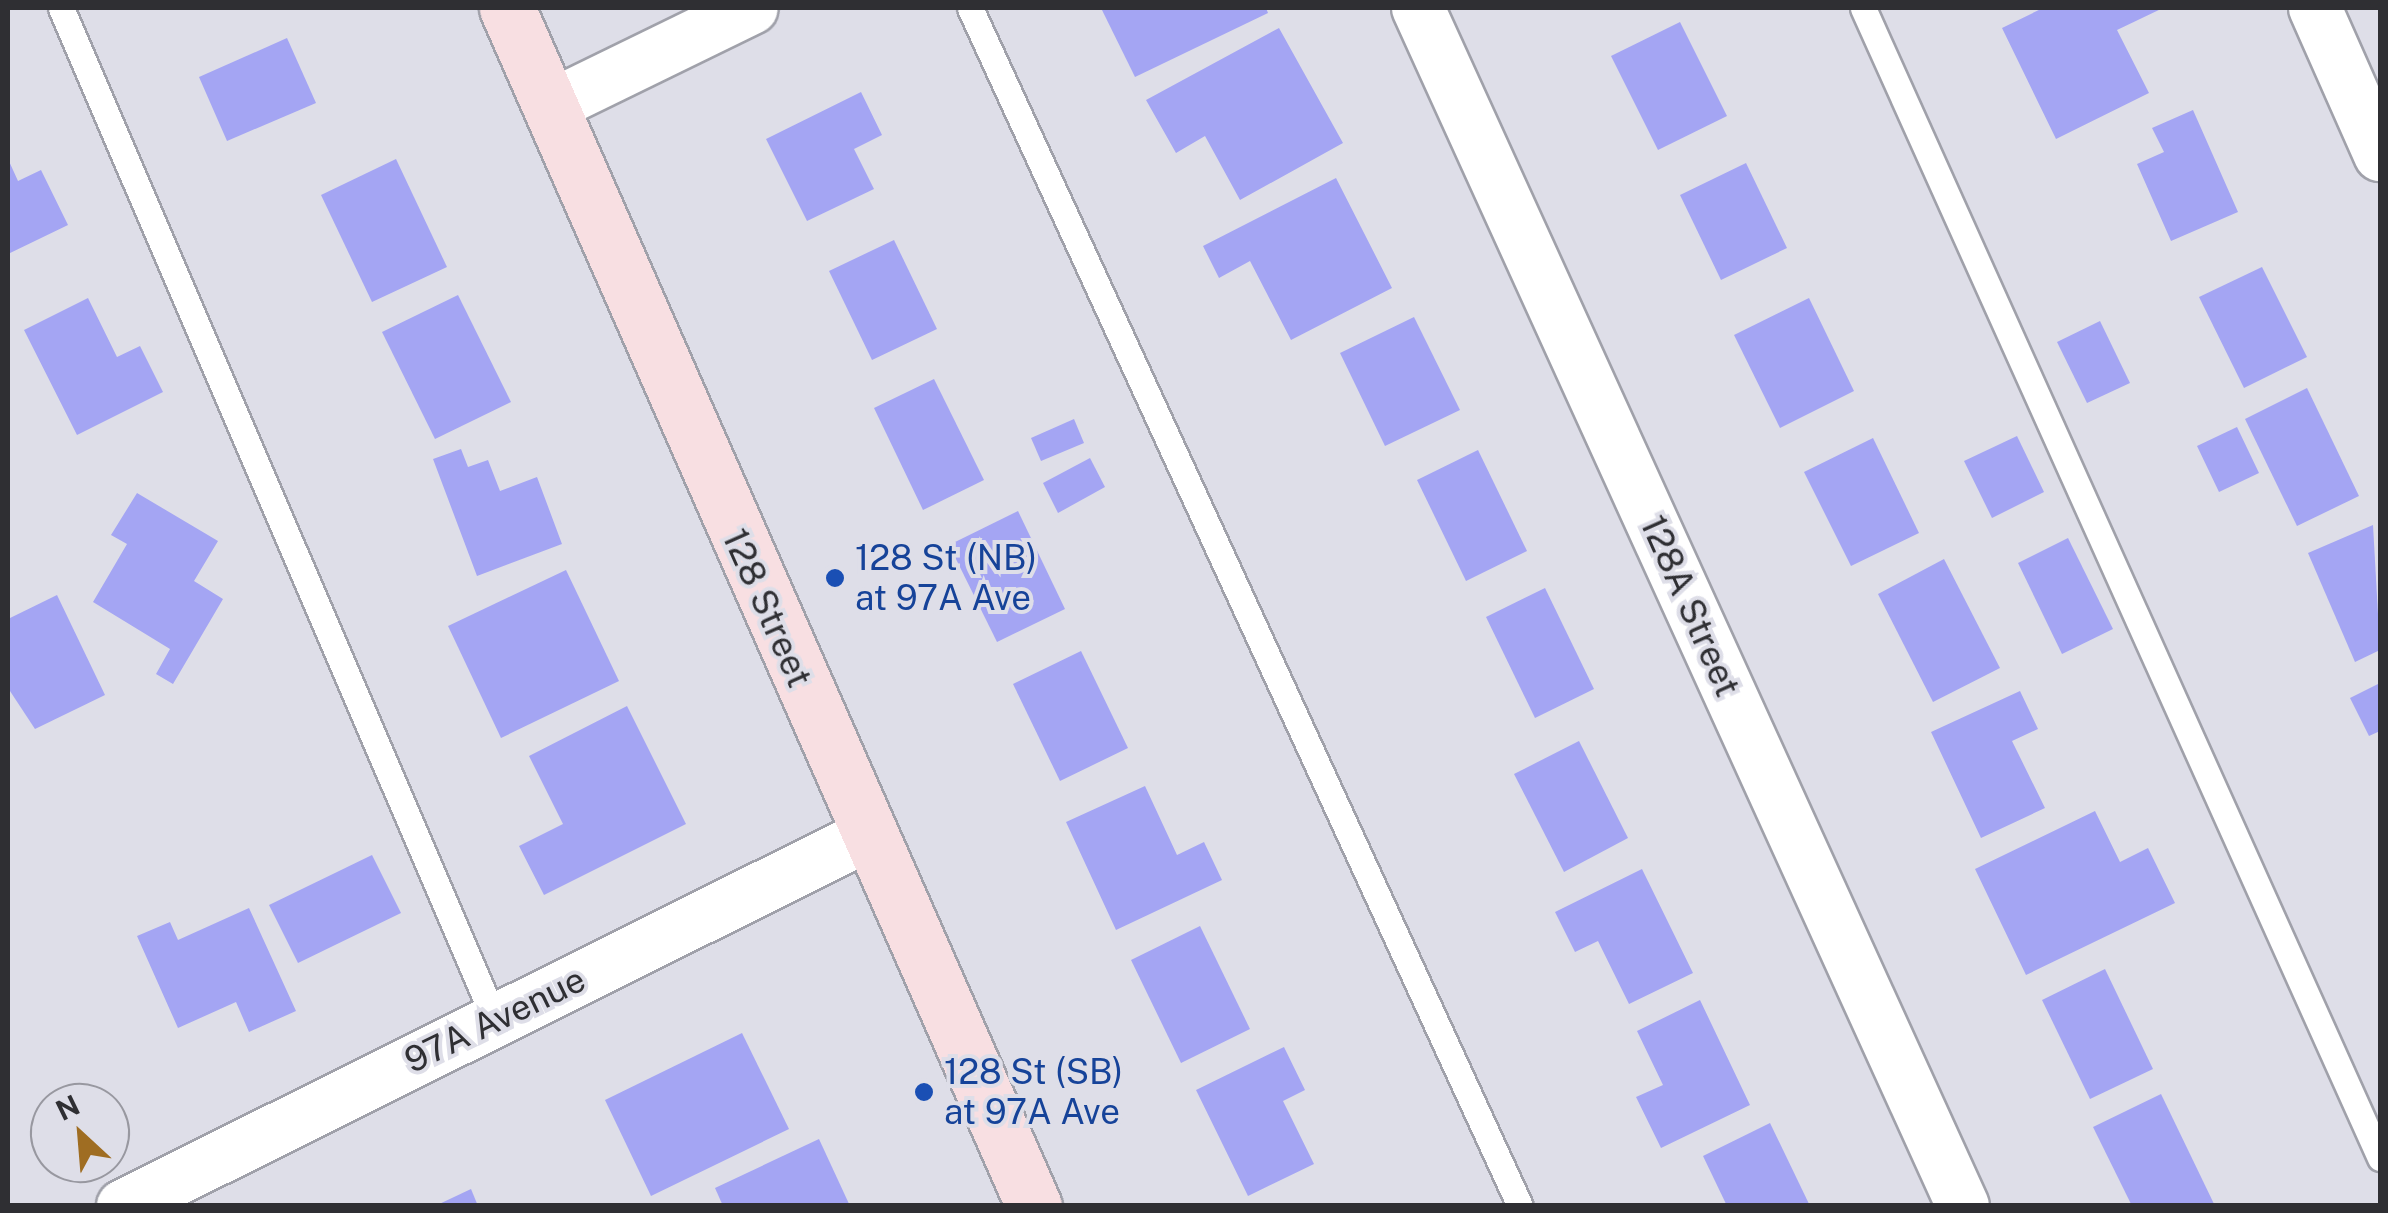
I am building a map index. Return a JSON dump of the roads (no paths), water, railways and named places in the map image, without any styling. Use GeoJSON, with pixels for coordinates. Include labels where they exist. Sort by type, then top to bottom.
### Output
{"type":"FeatureCollection","features":[{"type":"Feature","properties":{"kind":"main road","name":"128 Street"},"geometry":{"type":"LineString","coordinates":[[506,8],[553,105],[1023,1202]]}},
{"type":"Feature","properties":{"kind":"street"},"geometry":{"type":"LineString","coordinates":[[553,105],[752,8]]}},
{"type":"Feature","properties":{"kind":"street","name":"128A Street"},"geometry":{"type":"LineString","coordinates":[[1418,8],[1963,1206]]}},
{"type":"Feature","properties":{"kind":"street"},"geometry":{"type":"LineString","coordinates":[[2315,8],[2380,156]]}},
{"type":"Feature","properties":{"kind":"street","name":"97A Avenue"},"geometry":{"type":"LineString","coordinates":[[123,1206],[868,836]]}},
{"type":"Feature","properties":{"kind":"lane"},"geometry":{"type":"LineString","coordinates":[[61,8],[494,1020]]}},
{"type":"Feature","properties":{"kind":"lane"},"geometry":{"type":"LineString","coordinates":[[970,8],[1520,1206]]}},
{"type":"Feature","properties":{"kind":"lane"},"geometry":{"type":"LineString","coordinates":[[1863,8],[2380,1158]]}},
{"type":"Feature","properties":{"kind":"place","name":"128 St (NB) at 97A Ave"},"geometry":{"type":"Point","coordinates":[835,578]}},
{"type":"Feature","properties":{"kind":"place","name":"128 St (SB) at 97A Ave"},"geometry":{"type":"Point","coordinates":[924,1092]}}]}
